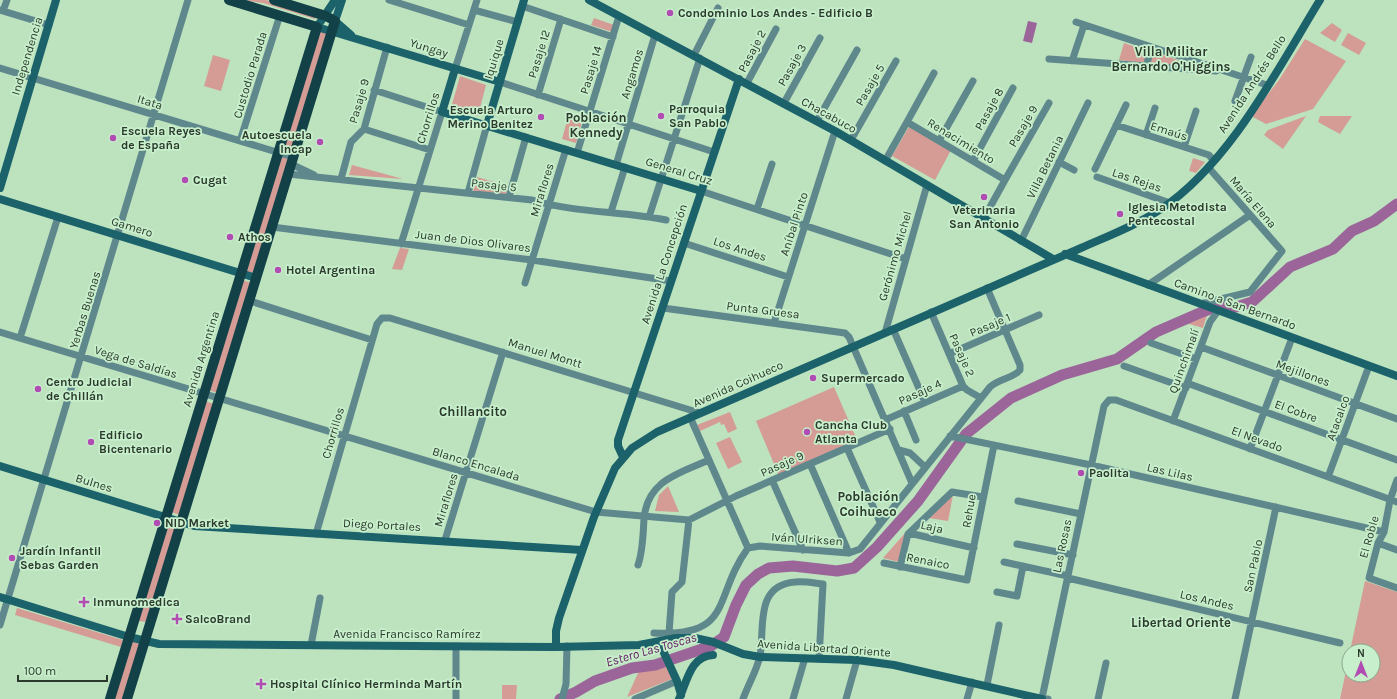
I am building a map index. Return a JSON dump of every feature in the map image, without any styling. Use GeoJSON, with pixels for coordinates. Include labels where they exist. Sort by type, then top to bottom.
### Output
{"type":"FeatureCollection","features":[{"type":"Feature","properties":{"kind":"main road"},"geometry":{"type":"LineString","coordinates":[[229,0],[317,27]]}},
{"type":"Feature","properties":{"kind":"main road"},"geometry":{"type":"LineString","coordinates":[[127,699],[334,26],[326,16],[274,0]]}},
{"type":"Feature","properties":{"kind":"main road","name":"Avenida Argentina"},"geometry":{"type":"LineString","coordinates":[[110,699],[317,27]]}},
{"type":"Feature","properties":{"kind":"main road"},"geometry":{"type":"LineString","coordinates":[[123,656],[133,656],[137,666]]}},
{"type":"Feature","properties":{"kind":"street"},"geometry":{"type":"LineString","coordinates":[[7,0],[2,10],[49,25]]}},
{"type":"Feature","properties":{"kind":"street","name":"Independencia"},"geometry":{"type":"LineString","coordinates":[[0,188],[56,0]]}},
{"type":"Feature","properties":{"kind":"street","name":"Yerbas Buenas"},"geometry":{"type":"LineString","coordinates":[[0,625],[4,598],[44,480],[82,357],[188,0]]}},
{"type":"Feature","properties":{"kind":"street"},"geometry":{"type":"LineString","coordinates":[[317,27],[326,16],[335,0]]}},
{"type":"Feature","properties":{"kind":"street"},"geometry":{"type":"LineString","coordinates":[[317,27],[334,26],[342,0]]}},
{"type":"Feature","properties":{"kind":"street"},"geometry":{"type":"LineString","coordinates":[[389,0],[400,2],[469,25]]}},
{"type":"Feature","properties":{"kind":"street","name":"Chorrillos"},"geometry":{"type":"LineString","coordinates":[[401,244],[477,0]]}},
{"type":"Feature","properties":{"kind":"street","name":"Chacabuco"},"geometry":{"type":"LineString","coordinates":[[589,0],[739,78],[835,131],[1053,260]]}},
{"type":"Feature","properties":{"kind":"street","name":"Avenida Andrés Bello"},"geometry":{"type":"LineString","coordinates":[[1053,260],[1140,221],[1170,203],[1193,183],[1241,127],[1320,0]]}},
{"type":"Feature","properties":{"kind":"street"},"geometry":{"type":"LineString","coordinates":[[523,3],[561,20],[613,37]]}},
{"type":"Feature","properties":{"kind":"street","name":"Iquique"},"geometry":{"type":"LineString","coordinates":[[487,125],[523,3]]}},
{"type":"Feature","properties":{"kind":"street"},"geometry":{"type":"LineString","coordinates":[[649,217],[674,139],[697,56],[718,8]]}},
{"type":"Feature","properties":{"kind":"street"},"geometry":{"type":"LineString","coordinates":[[474,10],[518,22]]}},
{"type":"Feature","properties":{"kind":"street","name":"Custodio Parada"},"geometry":{"type":"LineString","coordinates":[[240,141],[280,15]]}},
{"type":"Feature","properties":{"kind":"street","name":"Pasaje 14"},"geometry":{"type":"LineString","coordinates":[[577,153],[619,16]]}},
{"type":"Feature","properties":{"kind":"street","name":"Pasaje 12"},"geometry":{"type":"LineString","coordinates":[[538,95],[561,20]]}},
{"type":"Feature","properties":{"kind":"street"},"geometry":{"type":"LineString","coordinates":[[1076,22],[1267,85]]}},
{"type":"Feature","properties":{"kind":"street"},"geometry":{"type":"LineString","coordinates":[[1072,61],[1084,25]]}},
{"type":"Feature","properties":{"kind":"street","name":"Yungay"},"geometry":{"type":"LineString","coordinates":[[334,26],[351,36],[500,82]]}},
{"type":"Feature","properties":{"kind":"street","name":"Pasaje 2"},"geometry":{"type":"LineString","coordinates":[[747,83],[776,29]]}},
{"type":"Feature","properties":{"kind":"street","name":"Angamos"},"geometry":{"type":"LineString","coordinates":[[616,165],[655,35]]}},
{"type":"Feature","properties":{"kind":"street","name":"Pasaje 3"},"geometry":{"type":"LineString","coordinates":[[784,103],[820,38]]}},
{"type":"Feature","properties":{"kind":"street","name":"Pasaje 9"},"geometry":{"type":"LineString","coordinates":[[341,179],[351,142],[364,129],[387,47]]}},
{"type":"Feature","properties":{"kind":"street"},"geometry":{"type":"LineString","coordinates":[[1146,66],[1152,47]]}},
{"type":"Feature","properties":{"kind":"street"},"geometry":{"type":"LineString","coordinates":[[818,122],[857,50]]}},
{"type":"Feature","properties":{"kind":"street"},"geometry":{"type":"LineString","coordinates":[[1235,101],[1251,57]]}},
{"type":"Feature","properties":{"kind":"street"},"geometry":{"type":"LineString","coordinates":[[1049,59],[1228,72]]}},
{"type":"Feature","properties":{"kind":"street","name":"Pasaje 5"},"geometry":{"type":"LineString","coordinates":[[851,140],[896,61]]}},
{"type":"Feature","properties":{"kind":"street","name":"Itata"},"geometry":{"type":"LineString","coordinates":[[0,68],[278,152],[292,160]]}},
{"type":"Feature","properties":{"kind":"street"},"geometry":{"type":"LineString","coordinates":[[885,161],[934,73]]}},
{"type":"Feature","properties":{"kind":"street","name":"Avenida La Concepción"},"geometry":{"type":"LineString","coordinates":[[622,457],[618,446],[618,440],[739,78]]}},
{"type":"Feature","properties":{"kind":"street"},"geometry":{"type":"LineString","coordinates":[[500,82],[714,152]]}},
{"type":"Feature","properties":{"kind":"street"},"geometry":{"type":"LineString","coordinates":[[939,141],[973,82]]}},
{"type":"Feature","properties":{"kind":"street","name":"Pasaje 8"},"geometry":{"type":"LineString","coordinates":[[973,161],[1013,88]]}},
{"type":"Feature","properties":{"kind":"street"},"geometry":{"type":"LineString","coordinates":[[374,90],[442,112]]}},
{"type":"Feature","properties":{"kind":"street","name":"Pasaje 9"},"geometry":{"type":"LineString","coordinates":[[1005,180],[1049,103]]}},
{"type":"Feature","properties":{"kind":"street","name":"Villa Betania"},"geometry":{"type":"LineString","coordinates":[[1021,240],[1088,103]]}},
{"type":"Feature","properties":{"kind":"street"},"geometry":{"type":"LineString","coordinates":[[1095,169],[1126,105]]}},
{"type":"Feature","properties":{"kind":"street"},"geometry":{"type":"LineString","coordinates":[[1146,135],[1155,108]]}},
{"type":"Feature","properties":{"kind":"street"},"geometry":{"type":"LineString","coordinates":[[1184,147],[1196,111]]}},
{"type":"Feature","properties":{"kind":"street","name":"General Cruz"},"geometry":{"type":"LineString","coordinates":[[442,112],[701,190],[906,259]]}},
{"type":"Feature","properties":{"kind":"street","name":"Renacimiento"},"geometry":{"type":"LineString","coordinates":[[907,122],[1005,180]]}},
{"type":"Feature","properties":{"kind":"street"},"geometry":{"type":"LineString","coordinates":[[468,193],[487,125]]}},
{"type":"Feature","properties":{"kind":"street","name":"Emaús"},"geometry":{"type":"LineString","coordinates":[[1116,125],[1210,156],[1211,163]]}},
{"type":"Feature","properties":{"kind":"street"},"geometry":{"type":"LineString","coordinates":[[364,129],[430,150]]}},
{"type":"Feature","properties":{"kind":"street","name":"Aníbal Pinto"},"geometry":{"type":"LineString","coordinates":[[774,323],[835,131]]}},
{"type":"Feature","properties":{"kind":"street"},"geometry":{"type":"LineString","coordinates":[[509,197],[526,137]]}},
{"type":"Feature","properties":{"kind":"street","name":"Miraflores"},"geometry":{"type":"LineString","coordinates":[[525,283],[566,149]]}},
{"type":"Feature","properties":{"kind":"street","name":"Pasaje 5"},"geometry":{"type":"LineString","coordinates":[[292,160],[318,177]]}},
{"type":"Feature","properties":{"kind":"street"},"geometry":{"type":"LineString","coordinates":[[1059,162],[1074,170]]}},
{"type":"Feature","properties":{"kind":"street","name":"María Elena"},"geometry":{"type":"LineString","coordinates":[[1202,305],[1250,292],[1282,252],[1250,215],[1211,163]]}},
{"type":"Feature","properties":{"kind":"street"},"geometry":{"type":"LineString","coordinates":[[757,209],[772,164]]}},
{"type":"Feature","properties":{"kind":"street"},"geometry":{"type":"LineString","coordinates":[[611,212],[625,167]]}},
{"type":"Feature","properties":{"kind":"street","name":"Pasaje 5"},"geometry":{"type":"LineString","coordinates":[[288,174],[509,197],[532,200],[548,205],[666,220]]}},
{"type":"Feature","properties":{"kind":"street","name":"Las Rejas"},"geometry":{"type":"LineString","coordinates":[[1097,177],[1170,203]]}},
{"type":"Feature","properties":{"kind":"street"},"geometry":{"type":"LineString","coordinates":[[984,218],[1005,180]]}},
{"type":"Feature","properties":{"kind":"street","name":"Gerónimo Michel"},"geometry":{"type":"LineString","coordinates":[[885,333],[927,185]]}},
{"type":"Feature","properties":{"kind":"street","name":"Gamero"},"geometry":{"type":"LineString","coordinates":[[0,199],[256,278]]}},
{"type":"Feature","properties":{"kind":"street"},"geometry":{"type":"LineString","coordinates":[[1148,285],[1250,215]]}},
{"type":"Feature","properties":{"kind":"street"},"geometry":{"type":"LineString","coordinates":[[20,338],[58,217]]}},
{"type":"Feature","properties":{"kind":"street","name":"Juan de Dios Olivares"},"geometry":{"type":"LineString","coordinates":[[272,227],[532,260],[671,282]]}},
{"type":"Feature","properties":{"kind":"street","name":"Los Andes"},"geometry":{"type":"LineString","coordinates":[[684,243],[788,277]]}},
{"type":"Feature","properties":{"kind":"street","name":"Camino a San Bernardo"},"geometry":{"type":"LineString","coordinates":[[1065,254],[1397,376]]}},
{"type":"Feature","properties":{"kind":"street","name":"Avenida Coihueco"},"geometry":{"type":"LineString","coordinates":[[556,646],[557,625],[596,512],[612,474],[622,457],[643,439],[690,417],[1053,260]]}},
{"type":"Feature","properties":{"kind":"street"},"geometry":{"type":"LineString","coordinates":[[987,288],[1005,330]]}},
{"type":"Feature","properties":{"kind":"street"},"geometry":{"type":"LineString","coordinates":[[250,301],[372,340]]}},
{"type":"Feature","properties":{"kind":"street","name":"Punta Gruesa"},"geometry":{"type":"LineString","coordinates":[[663,308],[842,332],[849,337],[912,483]]}},
{"type":"Feature","properties":{"kind":"street","name":"Quinchimalí"},"geometry":{"type":"LineString","coordinates":[[1174,421],[1210,322],[1216,310]]}},
{"type":"Feature","properties":{"kind":"street","name":"Pasaje 2"},"geometry":{"type":"LineString","coordinates":[[931,312],[963,386],[981,398]]}},
{"type":"Feature","properties":{"kind":"street","name":"Pasaje 1"},"geometry":{"type":"LineString","coordinates":[[949,354],[1040,315]]}},
{"type":"Feature","properties":{"kind":"street","name":"Chorrillos"},"geometry":{"type":"LineString","coordinates":[[316,534],[372,340],[377,324],[382,318]]}},
{"type":"Feature","properties":{"kind":"street","name":"Manuel Montt"},"geometry":{"type":"LineString","coordinates":[[382,318],[390,318],[700,413]]}},
{"type":"Feature","properties":{"kind":"street"},"geometry":{"type":"LineString","coordinates":[[893,329],[925,402]]}},
{"type":"Feature","properties":{"kind":"street","name":"Iván Ulriksen"},"geometry":{"type":"LineString","coordinates":[[748,548],[760,546],[849,553],[860,549],[925,467],[954,437],[981,398],[993,384],[1017,373],[1020,370],[1020,365],[1005,330]]}},
{"type":"Feature","properties":{"kind":"street","name":"Vega de Saldías"},"geometry":{"type":"LineString","coordinates":[[0,332],[204,394],[219,400]]}},
{"type":"Feature","properties":{"kind":"street"},"geometry":{"type":"LineString","coordinates":[[1250,449],[1292,338]]}},
{"type":"Feature","properties":{"kind":"street"},"geometry":{"type":"LineString","coordinates":[[1151,343],[1196,359]]}},
{"type":"Feature","properties":{"kind":"street","name":"Mejillones"},"geometry":{"type":"LineString","coordinates":[[1201,347],[1397,419]]}},
{"type":"Feature","properties":{"kind":"street","name":"Miraflores"},"geometry":{"type":"LineString","coordinates":[[445,540],[503,352]]}},
{"type":"Feature","properties":{"kind":"street","name":"El Cobre"},"geometry":{"type":"LineString","coordinates":[[1124,366],[1264,411],[1397,460]]}},
{"type":"Feature","properties":{"kind":"street","name":"Atacalco"},"geometry":{"type":"LineString","coordinates":[[1328,477],[1369,366]]}},
{"type":"Feature","properties":{"kind":"street","name":"Pasaje 4"},"geometry":{"type":"LineString","coordinates":[[885,420],[963,386]]}},
{"type":"Feature","properties":{"kind":"street","name":"Blanco Encalada"},"geometry":{"type":"LineString","coordinates":[[219,400],[596,512],[689,520]]}},
{"type":"Feature","properties":{"kind":"street","name":"El Nevado"},"geometry":{"type":"LineString","coordinates":[[1108,400],[1116,400],[1393,501]]}},
{"type":"Feature","properties":{"kind":"street","name":"Las Rosas"},"geometry":{"type":"LineString","coordinates":[[1044,699],[1091,465],[1104,406],[1108,400]]}},
{"type":"Feature","properties":{"kind":"street"},"geometry":{"type":"LineString","coordinates":[[904,412],[916,440]]}},
{"type":"Feature","properties":{"kind":"street"},"geometry":{"type":"LineString","coordinates":[[654,632],[669,637],[696,630],[714,617],[719,609],[737,563],[748,548],[690,417]]}},
{"type":"Feature","properties":{"kind":"street","name":"Pasaje 9"},"geometry":{"type":"LineString","coordinates":[[727,502],[772,480],[890,429]]}},
{"type":"Feature","properties":{"kind":"street","name":"Las Lilas"},"geometry":{"type":"LineString","coordinates":[[954,437],[1091,465],[1384,532]]}},
{"type":"Feature","properties":{"kind":"street","name":"Rehue"},"geometry":{"type":"LineString","coordinates":[[967,580],[994,445]]}},
{"type":"Feature","properties":{"kind":"street"},"geometry":{"type":"LineString","coordinates":[[847,448],[880,522]]}},
{"type":"Feature","properties":{"kind":"street"},"geometry":{"type":"LineString","coordinates":[[899,450],[910,453],[925,467]]}},
{"type":"Feature","properties":{"kind":"street"},"geometry":{"type":"LineString","coordinates":[[638,565],[642,551],[644,515],[653,494],[663,481],[709,460]]}},
{"type":"Feature","properties":{"kind":"street"},"geometry":{"type":"LineString","coordinates":[[810,464],[849,553]]}},
{"type":"Feature","properties":{"kind":"street","name":"Bulnes"},"geometry":{"type":"LineString","coordinates":[[0,466],[181,522]]}},
{"type":"Feature","properties":{"kind":"street"},"geometry":{"type":"LineString","coordinates":[[772,480],[803,550]]}},
{"type":"Feature","properties":{"kind":"street","name":"El Roble"},"geometry":{"type":"LineString","coordinates":[[1397,480],[1393,501],[1384,532],[1378,543],[1369,578],[1397,588]]}},
{"type":"Feature","properties":{"kind":"street"},"geometry":{"type":"LineString","coordinates":[[900,567],[909,533],[952,492],[983,497]]}},
{"type":"Feature","properties":{"kind":"street"},"geometry":{"type":"LineString","coordinates":[[1018,501],[1081,514]]}},
{"type":"Feature","properties":{"kind":"street"},"geometry":{"type":"LineString","coordinates":[[669,637],[672,592],[682,582],[689,520],[727,502]]}},
{"type":"Feature","properties":{"kind":"street","name":"San Pablo"},"geometry":{"type":"LineString","coordinates":[[1235,699],[1276,508]]}},
{"type":"Feature","properties":{"kind":"street","name":"Diego Portales"},"geometry":{"type":"LineString","coordinates":[[181,522],[201,526],[316,534],[445,540],[582,550]]}},
{"type":"Feature","properties":{"kind":"street","name":"Laja"},"geometry":{"type":"LineString","coordinates":[[909,533],[974,548]]}},
{"type":"Feature","properties":{"kind":"street"},"geometry":{"type":"LineString","coordinates":[[1378,543],[1397,550]]}},
{"type":"Feature","properties":{"kind":"street"},"geometry":{"type":"LineString","coordinates":[[1017,544],[1073,555]]}},
{"type":"Feature","properties":{"kind":"street","name":"Los Andes"},"geometry":{"type":"LineString","coordinates":[[1004,562],[1340,643]]}},
{"type":"Feature","properties":{"kind":"street","name":"Renaico"},"geometry":{"type":"LineString","coordinates":[[884,564],[967,580]]}},
{"type":"Feature","properties":{"kind":"street"},"geometry":{"type":"LineString","coordinates":[[997,592],[1016,596],[1023,566]]}},
{"type":"Feature","properties":{"kind":"street"},"geometry":{"type":"LineString","coordinates":[[743,699],[760,657],[763,608],[769,595],[780,587],[794,582],[823,584],[819,659]]}},
{"type":"Feature","properties":{"kind":"street","name":"Avenida Francisco Ramírez"},"geometry":{"type":"LineString","coordinates":[[4,598],[129,637],[158,644],[567,646],[639,645],[659,642],[669,637]]}},
{"type":"Feature","properties":{"kind":"street"},"geometry":{"type":"LineString","coordinates":[[311,645],[320,598]]}},
{"type":"Feature","properties":{"kind":"street"},"geometry":{"type":"LineString","coordinates":[[987,685],[999,625]]}},
{"type":"Feature","properties":{"kind":"street","name":"Avenida Libertad Oriente"},"geometry":{"type":"LineString","coordinates":[[669,637],[695,638],[724,646],[744,654],[760,657],[857,660],[894,665],[1044,699]]}},
{"type":"Feature","properties":{"kind":"street"},"geometry":{"type":"LineString","coordinates":[[659,642],[677,681],[680,697]]}},
{"type":"Feature","properties":{"kind":"street"},"geometry":{"type":"LineString","coordinates":[[456,646],[456,699]]}},
{"type":"Feature","properties":{"kind":"street"},"geometry":{"type":"LineString","coordinates":[[563,696],[566,684],[567,646]]}},
{"type":"Feature","properties":{"kind":"street"},"geometry":{"type":"LineString","coordinates":[[680,697],[696,662],[703,656],[713,655]]}},
{"type":"Feature","properties":{"kind":"street"},"geometry":{"type":"LineString","coordinates":[[793,699],[805,658]]}},
{"type":"Feature","properties":{"kind":"street"},"geometry":{"type":"LineString","coordinates":[[846,699],[857,660]]}},
{"type":"Feature","properties":{"kind":"street"},"geometry":{"type":"LineString","coordinates":[[1098,699],[1106,663]]}},
{"type":"Feature","properties":{"kind":"street"},"geometry":{"type":"LineString","coordinates":[[635,699],[677,681]]}},
{"type":"Feature","properties":{"kind":"street"},"geometry":{"type":"LineString","coordinates":[[967,699],[972,682]]}},
{"type":"Feature","properties":{"kind":"shaded area"},"geometry":{"type":"Polygon","coordinates":[[[243,0],[266,0],[317,16],[315,19],[263,3],[243,0]]]}},
{"type":"Feature","properties":{"kind":"shaded area"},"geometry":{"type":"Polygon","coordinates":[[[594,18],[614,25],[612,32],[591,25],[594,18]]]}},
{"type":"Feature","properties":{"kind":"shaded area"},"geometry":{"type":"Polygon","coordinates":[[[1028,21],[1037,23],[1032,43],[1023,41],[1028,21]]]}},
{"type":"Feature","properties":{"kind":"shaded area"},"geometry":{"type":"Polygon","coordinates":[[[1332,23],[1342,30],[1335,42],[1320,33],[1332,23]]]}},
{"type":"Feature","properties":{"kind":"shaded area"},"geometry":{"type":"Polygon","coordinates":[[[320,31],[328,33],[293,150],[284,148],[320,31]]]}},
{"type":"Feature","properties":{"kind":"shaded area"},"geometry":{"type":"Polygon","coordinates":[[[1348,33],[1366,43],[1359,55],[1341,45],[1348,33]]]}},
{"type":"Feature","properties":{"kind":"shaded area"},"geometry":{"type":"Polygon","coordinates":[[[1305,39],[1346,61],[1313,109],[1266,124],[1251,116],[1279,80],[1305,39]]]}},
{"type":"Feature","properties":{"kind":"shaded area"},"geometry":{"type":"Polygon","coordinates":[[[1124,43],[1148,51],[1144,63],[1119,60],[1124,43]]]}},
{"type":"Feature","properties":{"kind":"shaded area"},"geometry":{"type":"Polygon","coordinates":[[[1154,52],[1187,63],[1186,66],[1150,64],[1154,52]]]}},
{"type":"Feature","properties":{"kind":"shaded area"},"geometry":{"type":"Polygon","coordinates":[[[213,55],[230,60],[221,91],[204,86],[213,55]]]}},
{"type":"Feature","properties":{"kind":"shaded area"},"geometry":{"type":"Polygon","coordinates":[[[460,76],[486,85],[478,116],[451,108],[460,76]]]}},
{"type":"Feature","properties":{"kind":"shaded area"},"geometry":{"type":"Polygon","coordinates":[[[569,114],[583,118],[576,143],[562,139],[569,114]]]}},
{"type":"Feature","properties":{"kind":"shaded area"},"geometry":{"type":"Polygon","coordinates":[[[1306,116],[1283,149],[1264,135],[1268,130],[1306,116]]]}},
{"type":"Feature","properties":{"kind":"shaded area"},"geometry":{"type":"Polygon","coordinates":[[[1320,116],[1352,116],[1340,134],[1318,122],[1320,116]]]}},
{"type":"Feature","properties":{"kind":"shaded area"},"geometry":{"type":"Polygon","coordinates":[[[910,125],[951,150],[935,180],[892,156],[910,125]]]}},
{"type":"Feature","properties":{"kind":"shaded area"},"geometry":{"type":"Polygon","coordinates":[[[282,155],[291,158],[254,276],[246,273],[282,155]]]}},
{"type":"Feature","properties":{"kind":"shaded area"},"geometry":{"type":"Polygon","coordinates":[[[1193,158],[1205,162],[1196,173],[1189,171],[1193,158]]]}},
{"type":"Feature","properties":{"kind":"shaded area"},"geometry":{"type":"Polygon","coordinates":[[[352,165],[403,179],[349,175],[352,165]]]}},
{"type":"Feature","properties":{"kind":"shaded area"},"geometry":{"type":"Polygon","coordinates":[[[477,177],[508,186],[506,194],[473,191],[477,177]]]}},
{"type":"Feature","properties":{"kind":"shaded area"},"geometry":{"type":"Polygon","coordinates":[[[400,248],[409,249],[402,270],[392,269],[400,248]]]}},
{"type":"Feature","properties":{"kind":"shaded area"},"geometry":{"type":"Polygon","coordinates":[[[242,280],[252,283],[218,393],[208,390],[242,280]]]}},
{"type":"Feature","properties":{"kind":"shaded area"},"geometry":{"type":"Polygon","coordinates":[[[1207,315],[1203,328],[1186,323],[1207,315]]]}},
{"type":"Feature","properties":{"kind":"shaded area","name":"Cancha Club Atlanta"},"geometry":{"type":"Polygon","coordinates":[[[834,387],[858,442],[779,476],[756,421],[834,387]]]}},
{"type":"Feature","properties":{"kind":"shaded area"},"geometry":{"type":"Polygon","coordinates":[[[205,401],[214,404],[180,515],[171,512],[205,401]]]}},
{"type":"Feature","properties":{"kind":"shaded area"},"geometry":{"type":"Polygon","coordinates":[[[730,412],[737,429],[728,433],[724,424],[721,425],[720,422],[700,431],[697,425],[730,412]]]}},
{"type":"Feature","properties":{"kind":"shaded area"},"geometry":{"type":"Polygon","coordinates":[[[730,437],[742,462],[728,469],[716,443],[730,437]]]}},
{"type":"Feature","properties":{"kind":"shaded area"},"geometry":{"type":"Polygon","coordinates":[[[668,486],[679,512],[655,511],[659,495],[668,486]]]}},
{"type":"Feature","properties":{"kind":"shaded area"},"geometry":{"type":"Polygon","coordinates":[[[953,495],[948,521],[929,518],[953,495]]]}},
{"type":"Feature","properties":{"kind":"shaded area"},"geometry":{"type":"Polygon","coordinates":[[[167,525],[176,527],[147,622],[138,621],[167,525]]]}},
{"type":"Feature","properties":{"kind":"shaded area"},"geometry":{"type":"Polygon","coordinates":[[[906,532],[899,562],[883,558],[906,532]]]}},
{"type":"Feature","properties":{"kind":"shaded area"},"geometry":{"type":"Polygon","coordinates":[[[1365,581],[1397,592],[1397,699],[1340,699],[1343,683],[1381,683],[1381,643],[1352,643],[1365,581]]]}},
{"type":"Feature","properties":{"kind":"shaded area"},"geometry":{"type":"Polygon","coordinates":[[[17,608],[123,640],[121,647],[15,615],[17,608]]]}},
{"type":"Feature","properties":{"kind":"shaded area"},"geometry":{"type":"Polygon","coordinates":[[[131,639],[142,642],[124,699],[113,699],[131,639]]]}},
{"type":"Feature","properties":{"kind":"shaded area"},"geometry":{"type":"Polygon","coordinates":[[[668,667],[672,679],[627,697],[639,671],[668,667]]]}},
{"type":"Feature","properties":{"kind":"shaded area"},"geometry":{"type":"Polygon","coordinates":[[[502,685],[517,685],[516,699],[502,699],[502,685]]]}},
{"type":"Feature","properties":{"kind":"waterway","name":"Estero Las Toscas"},"geometry":{"type":"LineString","coordinates":[[560,699],[595,681],[632,668],[655,665],[711,646],[724,637],[736,605],[746,585],[758,574],[769,568],[793,566],[837,571],[854,568],[877,547],[918,501],[966,434],[1011,398],[1062,375],[1117,359],[1156,332],[1202,312],[1221,305],[1236,307],[1252,302],[1290,267],[1333,249],[1352,231],[1374,221],[1397,204]]}},
{"type":"Feature","properties":{"kind":"place","name":"Condominio Los Andes - Edificio B"},"geometry":{"type":"Point","coordinates":[670,13]}},
{"type":"Feature","properties":{"kind":"place","name":"Parroquia San Pablo"},"geometry":{"type":"Point","coordinates":[661,116]}},
{"type":"Feature","properties":{"kind":"place","name":"Escuela Arturo Merino Benitez"},"geometry":{"type":"Point","coordinates":[541,117]}},
{"type":"Feature","properties":{"kind":"place","name":"Escuela Reyes de España"},"geometry":{"type":"Point","coordinates":[113,138]}},
{"type":"Feature","properties":{"kind":"place","name":"Autoescuela Incap"},"geometry":{"type":"Point","coordinates":[320,142]}},
{"type":"Feature","properties":{"kind":"place","name":"Cugat"},"geometry":{"type":"Point","coordinates":[185,180]}},
{"type":"Feature","properties":{"kind":"place","name":"Veterinaria San Antonio"},"geometry":{"type":"Point","coordinates":[984,197]}},
{"type":"Feature","properties":{"kind":"place","name":"Iglesia Metodista Pentecostal"},"geometry":{"type":"Point","coordinates":[1120,214]}},
{"type":"Feature","properties":{"kind":"place","name":"Athos"},"geometry":{"type":"Point","coordinates":[230,237]}},
{"type":"Feature","properties":{"kind":"place","name":"Hotel Argentina"},"geometry":{"type":"Point","coordinates":[278,270]}},
{"type":"Feature","properties":{"kind":"place","name":"Supermercado"},"geometry":{"type":"Point","coordinates":[813,378]}},
{"type":"Feature","properties":{"kind":"place","name":"Centro Judicial de Chillán"},"geometry":{"type":"Point","coordinates":[38,389]}},
{"type":"Feature","properties":{"kind":"place","name":"Cancha Club Atlanta"},"geometry":{"type":"Point","coordinates":[807,432]}},
{"type":"Feature","properties":{"kind":"place","name":"Edificio Bicentenario"},"geometry":{"type":"Point","coordinates":[91,442]}},
{"type":"Feature","properties":{"kind":"place","name":"Paolita"},"geometry":{"type":"Point","coordinates":[1081,473]}},
{"type":"Feature","properties":{"kind":"place","name":"NID Market"},"geometry":{"type":"Point","coordinates":[157,523]}},
{"type":"Feature","properties":{"kind":"place","name":"Jardín Infantil Sebas Garden"},"geometry":{"type":"Point","coordinates":[12,558]}},
{"type":"Feature","properties":{"kind":"place","name":"Inmunomedica"},"geometry":{"type":"Point","coordinates":[84,602]}},
{"type":"Feature","properties":{"kind":"place","name":"SalcoBrand"},"geometry":{"type":"Point","coordinates":[177,619]}},
{"type":"Feature","properties":{"kind":"place","name":"Hospital Clínico Herminda Martín"},"geometry":{"type":"Point","coordinates":[261,684]}},
{"type":"Feature","properties":{"kind":"district","name":"Villa Militar Bernardo O'Higgins"},"geometry":{"type":"Point","coordinates":[1171,58]}},
{"type":"Feature","properties":{"kind":"district","name":"Población Kennedy"},"geometry":{"type":"Point","coordinates":[596,124]}},
{"type":"Feature","properties":{"kind":"district","name":"Chillancito"},"geometry":{"type":"Point","coordinates":[473,411]}},
{"type":"Feature","properties":{"kind":"district","name":"Población Coihueco"},"geometry":{"type":"Point","coordinates":[868,504]}},
{"type":"Feature","properties":{"kind":"district","name":"Libertad Oriente"},"geometry":{"type":"Point","coordinates":[1181,622]}}]}
